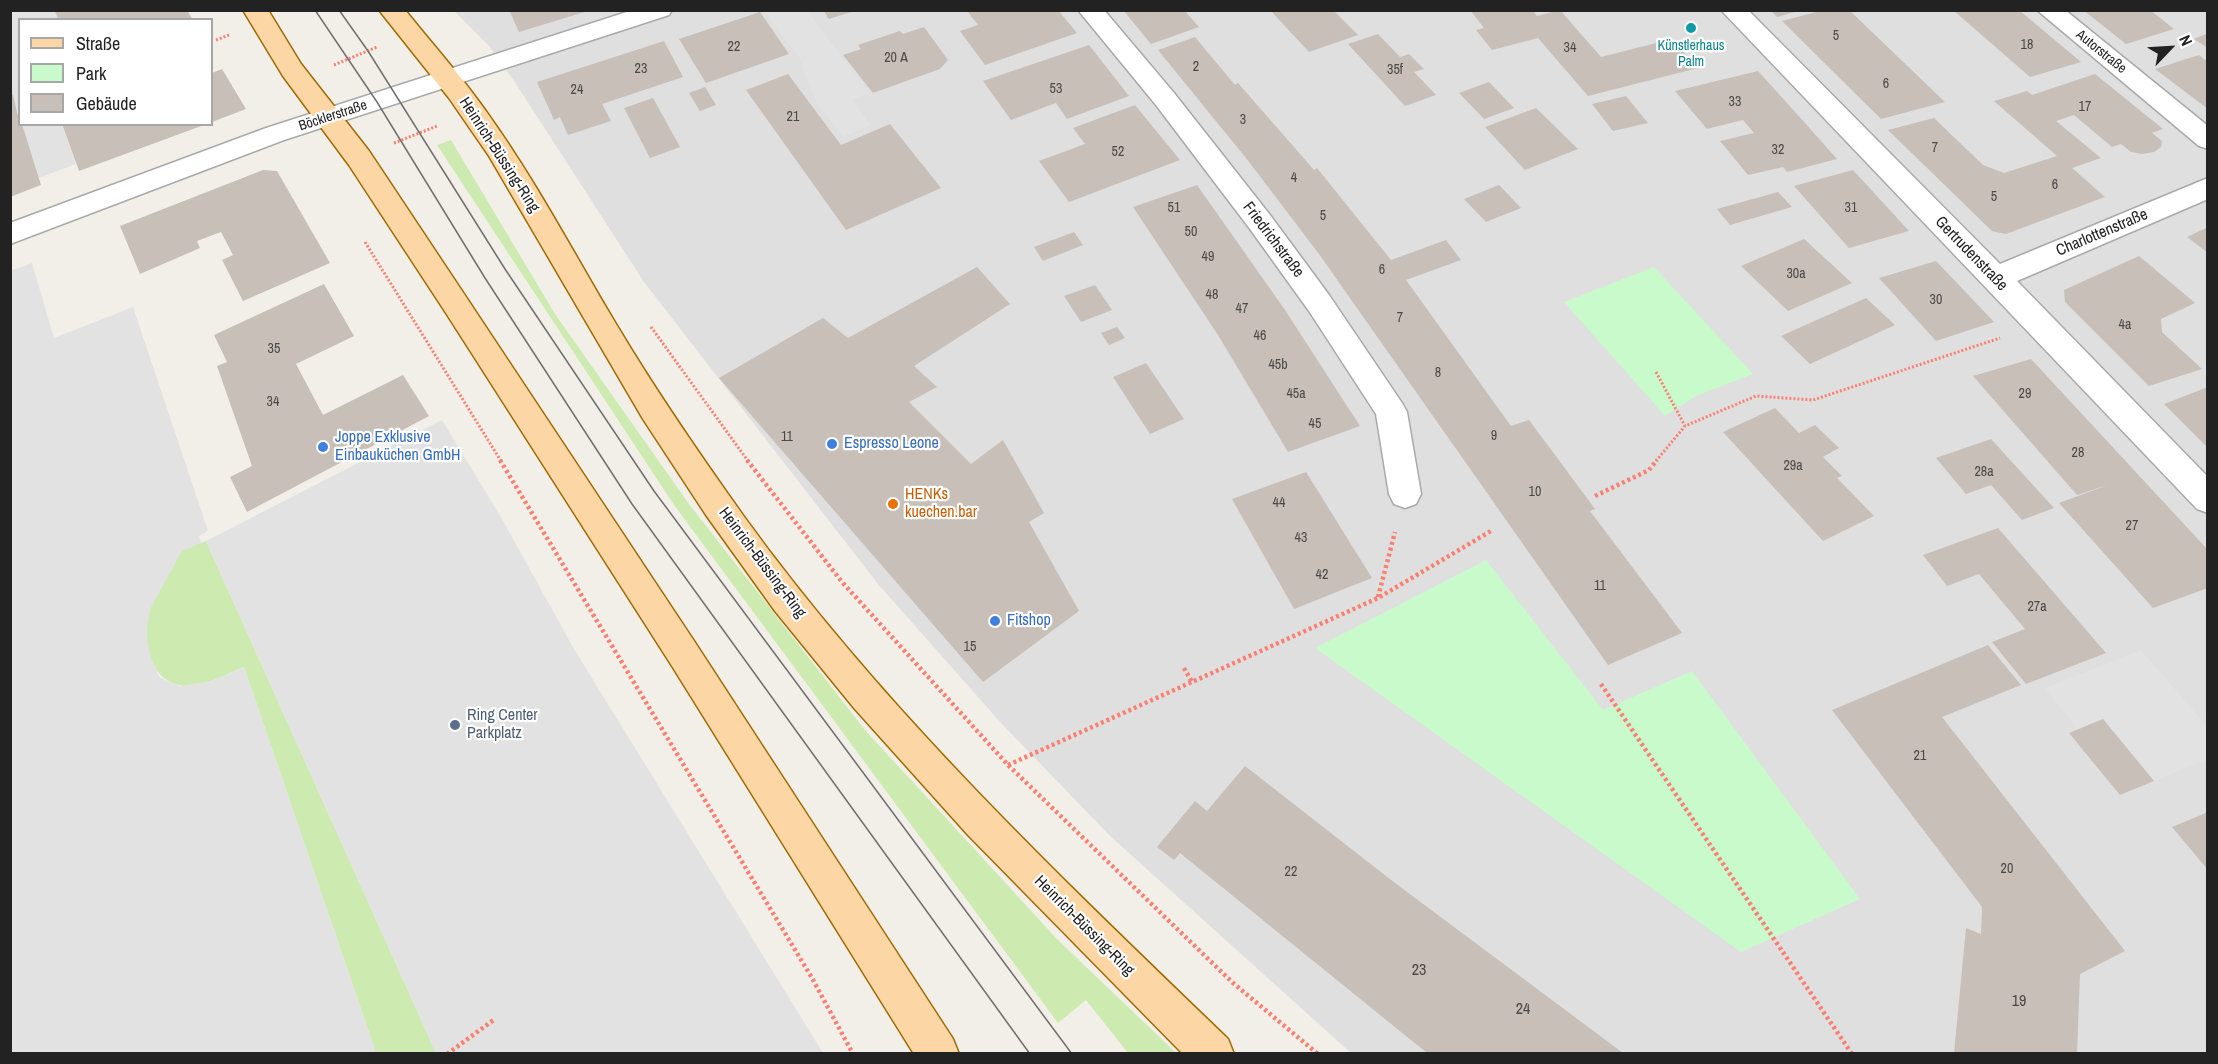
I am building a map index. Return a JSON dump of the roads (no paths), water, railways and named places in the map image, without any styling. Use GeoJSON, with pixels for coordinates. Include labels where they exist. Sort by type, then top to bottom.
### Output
{"type":"FeatureCollection","features":[{"type":"Feature","properties":{"kind":"main road"},"geometry":{"type":"LineString","coordinates":[[255,10],[300,81],[358,158],[690,664],[938,1053]]}},
{"type":"Feature","properties":{"kind":"main road","name":"Heinrich-Büssing-Ring"},"geometry":{"type":"LineString","coordinates":[[391,10],[449,79],[521,183],[629,371],[690,465],[760,564],[848,675],[953,792],[1084,929],[1213,1053]]}},
{"type":"Feature","properties":{"kind":"street","name":"Böcklerstraße"},"geometry":{"type":"LineString","coordinates":[[10,234],[255,142],[660,10]]}},
{"type":"Feature","properties":{"kind":"street","name":"Friedrichstraße"},"geometry":{"type":"LineString","coordinates":[[1090,10],[1165,99],[1260,222],[1319,303],[1391,412],[1405,494]]}},
{"type":"Feature","properties":{"kind":"street","name":"Gertrudenstraße"},"geometry":{"type":"LineString","coordinates":[[1733,10],[1996,278],[2208,499]]}},
{"type":"Feature","properties":{"kind":"street","name":"Autorstraße"},"geometry":{"type":"LineString","coordinates":[[2049,10],[2208,140]]}},
{"type":"Feature","properties":{"kind":"street","name":"Charlottenstraße"},"geometry":{"type":"LineString","coordinates":[[1996,278],[2208,188]]}},
{"type":"Feature","properties":{"kind":"tram line"},"geometry":{"type":"LineString","coordinates":[[315,10],[377,102],[485,278],[632,504],[1030,1054]]}},
{"type":"Feature","properties":{"kind":"tram line"},"geometry":{"type":"LineString","coordinates":[[339,10],[368,51],[505,269],[654,491],[1072,1054]]}},
{"type":"Feature","properties":{"kind":"place","name":"Künstlerhaus Palm"},"geometry":{"type":"Point","coordinates":[1691,28]}},
{"type":"Feature","properties":{"kind":"place","name":"Espresso Leone"},"geometry":{"type":"Point","coordinates":[832,444]}},
{"type":"Feature","properties":{"kind":"place","name":"Joppe Exklusive Einbauküchen GmbH"},"geometry":{"type":"Point","coordinates":[323,447]}},
{"type":"Feature","properties":{"kind":"place","name":"HENKs kuechen.bar"},"geometry":{"type":"Point","coordinates":[893,504]}},
{"type":"Feature","properties":{"kind":"place","name":"Fitshop"},"geometry":{"type":"Point","coordinates":[995,621]}},
{"type":"Feature","properties":{"kind":"place","name":"Ring Center Parkplatz"},"geometry":{"type":"Point","coordinates":[455,725]}}]}
